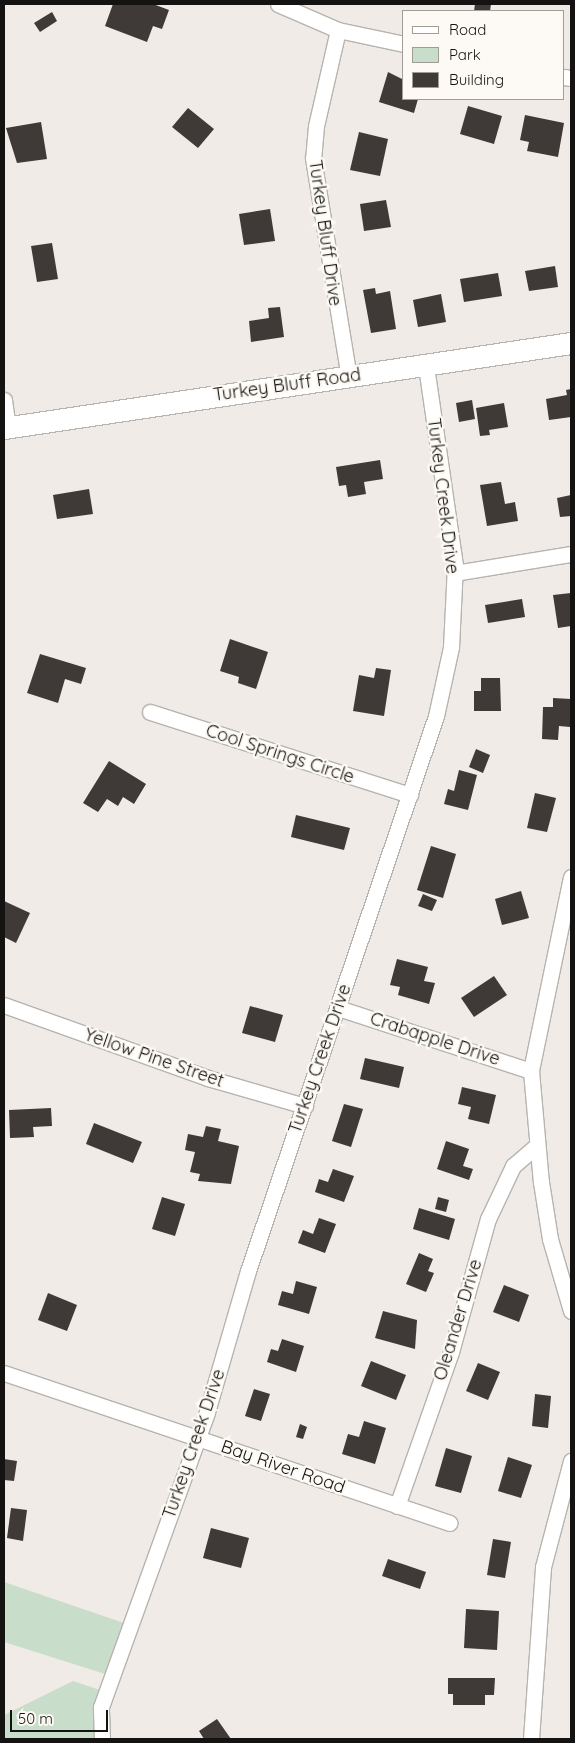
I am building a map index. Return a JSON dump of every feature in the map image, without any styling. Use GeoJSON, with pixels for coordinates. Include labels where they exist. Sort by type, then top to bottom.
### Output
{"type":"FeatureCollection","features":[{"type":"Feature","properties":{"kind":"street"},"geometry":{"type":"LineString","coordinates":[[278,4],[338,30],[402,44]]}},
{"type":"Feature","properties":{"kind":"street","name":"Turkey Bluff Drive"},"geometry":{"type":"LineString","coordinates":[[338,30],[316,126],[313,158],[349,377]]}},
{"type":"Feature","properties":{"kind":"street","name":"Turkey Bluff Road"},"geometry":{"type":"LineString","coordinates":[[6,428],[571,342]]}},
{"type":"Feature","properties":{"kind":"street","name":"Turkey Creek Drive"},"geometry":{"type":"LineString","coordinates":[[102,1739],[101,1706],[198,1437],[248,1271],[436,716],[451,648],[455,573],[426,365]]}},
{"type":"Feature","properties":{"kind":"street"},"geometry":{"type":"LineString","coordinates":[[4,400],[6,428]]}},
{"type":"Feature","properties":{"kind":"street"},"geometry":{"type":"LineString","coordinates":[[455,573],[571,554]]}},
{"type":"Feature","properties":{"kind":"street","name":"Cool Springs Circle"},"geometry":{"type":"LineString","coordinates":[[150,712],[410,795]]}},
{"type":"Feature","properties":{"kind":"street"},"geometry":{"type":"LineString","coordinates":[[571,877],[531,1071],[536,1146],[550,1239],[571,1311]]}},
{"type":"Feature","properties":{"kind":"street","name":"Yellow Pine Street"},"geometry":{"type":"LineString","coordinates":[[4,1005],[208,1078],[304,1106]]}},
{"type":"Feature","properties":{"kind":"street","name":"Crabapple Drive"},"geometry":{"type":"LineString","coordinates":[[338,1008],[531,1071]]}},
{"type":"Feature","properties":{"kind":"street","name":"Oleander Drive"},"geometry":{"type":"LineString","coordinates":[[397,1506],[450,1352],[488,1219],[513,1166],[536,1146]]}},
{"type":"Feature","properties":{"kind":"street","name":"Bay River Road"},"geometry":{"type":"LineString","coordinates":[[4,1373],[449,1523]]}},
{"type":"Feature","properties":{"kind":"street"},"geometry":{"type":"LineString","coordinates":[[532,1739],[543,1568],[571,1461]]}},
{"type":"Feature","properties":{"kind":"green space"},"geometry":{"type":"Polygon","coordinates":[[[4,1582],[124,1623],[105,1674],[4,1642],[4,1582]]]}},
{"type":"Feature","properties":{"kind":"green space"},"geometry":{"type":"Polygon","coordinates":[[[73,1681],[100,1690],[95,1739],[4,1739],[4,1715],[73,1681]]]}},
{"type":"Feature","properties":{"kind":"building"},"geometry":{"type":"Polygon","coordinates":[[[113,4],[153,4],[169,10],[162,29],[153,26],[147,42],[105,26],[113,4]]]}},
{"type":"Feature","properties":{"kind":"building"},"geometry":{"type":"Polygon","coordinates":[[[475,4],[491,4],[490,10],[474,10],[475,4]]]}},
{"type":"Feature","properties":{"kind":"building"},"geometry":{"type":"Polygon","coordinates":[[[52,12],[57,21],[40,32],[34,23],[52,12]]]}},
{"type":"Feature","properties":{"kind":"building"},"geometry":{"type":"Polygon","coordinates":[[[388,72],[402,79],[402,100],[418,100],[414,113],[379,102],[388,72]]]}},
{"type":"Feature","properties":{"kind":"building"},"geometry":{"type":"Polygon","coordinates":[[[468,106],[502,116],[494,144],[460,134],[468,106]]]}},
{"type":"Feature","properties":{"kind":"building"},"geometry":{"type":"Polygon","coordinates":[[[188,108],[214,129],[198,148],[172,127],[188,108]]]}},
{"type":"Feature","properties":{"kind":"building"},"geometry":{"type":"Polygon","coordinates":[[[525,115],[564,123],[558,157],[527,151],[529,142],[520,140],[525,115]]]}},
{"type":"Feature","properties":{"kind":"building"},"geometry":{"type":"Polygon","coordinates":[[[41,122],[47,159],[17,163],[6,128],[41,122]]]}},
{"type":"Feature","properties":{"kind":"building"},"geometry":{"type":"Polygon","coordinates":[[[359,132],[388,139],[380,176],[350,170],[359,132]]]}},
{"type":"Feature","properties":{"kind":"building"},"geometry":{"type":"Polygon","coordinates":[[[386,200],[391,227],[364,231],[360,204],[386,200]]]}},
{"type":"Feature","properties":{"kind":"building"},"geometry":{"type":"Polygon","coordinates":[[[270,209],[275,241],[244,245],[239,214],[270,209]]]}},
{"type":"Feature","properties":{"kind":"building"},"geometry":{"type":"Polygon","coordinates":[[[52,243],[58,279],[37,282],[31,246],[52,243]]]}},
{"type":"Feature","properties":{"kind":"building"},"geometry":{"type":"Polygon","coordinates":[[[555,266],[558,287],[529,291],[525,271],[555,266]]]}},
{"type":"Feature","properties":{"kind":"building"},"geometry":{"type":"Polygon","coordinates":[[[498,273],[502,296],[464,302],[460,279],[498,273]]]}},
{"type":"Feature","properties":{"kind":"building"},"geometry":{"type":"Polygon","coordinates":[[[375,288],[376,294],[390,291],[396,329],[371,333],[363,290],[375,288]]]}},
{"type":"Feature","properties":{"kind":"building"},"geometry":{"type":"Polygon","coordinates":[[[441,294],[446,322],[418,327],[413,300],[441,294]]]}},
{"type":"Feature","properties":{"kind":"building"},"geometry":{"type":"Polygon","coordinates":[[[280,307],[284,337],[251,342],[249,321],[269,318],[268,308],[280,307]]]}},
{"type":"Feature","properties":{"kind":"building"},"geometry":{"type":"Polygon","coordinates":[[[571,389],[571,417],[549,420],[546,399],[567,395],[566,390],[571,389]]]}},
{"type":"Feature","properties":{"kind":"building"},"geometry":{"type":"Polygon","coordinates":[[[472,400],[475,419],[459,422],[456,403],[472,400]]]}},
{"type":"Feature","properties":{"kind":"building"},"geometry":{"type":"Polygon","coordinates":[[[504,403],[508,427],[489,430],[490,435],[480,436],[476,408],[504,403]]]}},
{"type":"Feature","properties":{"kind":"building"},"geometry":{"type":"Polygon","coordinates":[[[380,460],[383,479],[364,482],[366,494],[348,497],[346,485],[339,486],[336,467],[380,460]]]}},
{"type":"Feature","properties":{"kind":"building"},"geometry":{"type":"Polygon","coordinates":[[[501,482],[505,504],[515,502],[518,521],[487,526],[480,485],[501,482]]]}},
{"type":"Feature","properties":{"kind":"building"},"geometry":{"type":"Polygon","coordinates":[[[89,489],[93,514],[57,519],[53,495],[89,489]]]}},
{"type":"Feature","properties":{"kind":"building"},"geometry":{"type":"Polygon","coordinates":[[[571,495],[571,516],[560,517],[557,498],[571,495]]]}},
{"type":"Feature","properties":{"kind":"building"},"geometry":{"type":"Polygon","coordinates":[[[571,593],[571,626],[558,628],[553,595],[571,593]]]}},
{"type":"Feature","properties":{"kind":"building"},"geometry":{"type":"Polygon","coordinates":[[[522,599],[525,617],[488,623],[485,605],[522,599]]]}},
{"type":"Feature","properties":{"kind":"building"},"geometry":{"type":"Polygon","coordinates":[[[230,639],[268,652],[256,689],[238,683],[239,677],[220,671],[230,639]]]}},
{"type":"Feature","properties":{"kind":"building"},"geometry":{"type":"Polygon","coordinates":[[[40,654],[86,668],[81,684],[65,679],[58,703],[27,693],[40,654]]]}},
{"type":"Feature","properties":{"kind":"building"},"geometry":{"type":"Polygon","coordinates":[[[376,668],[391,670],[384,716],[353,711],[359,675],[374,678],[376,668]]]}},
{"type":"Feature","properties":{"kind":"building"},"geometry":{"type":"Polygon","coordinates":[[[481,678],[500,678],[501,711],[474,711],[474,691],[481,691],[481,678]]]}},
{"type":"Feature","properties":{"kind":"building"},"geometry":{"type":"Polygon","coordinates":[[[553,698],[571,699],[570,727],[559,726],[558,740],[542,739],[543,707],[553,707],[553,698]]]}},
{"type":"Feature","properties":{"kind":"building"},"geometry":{"type":"Polygon","coordinates":[[[476,749],[490,755],[483,773],[469,767],[476,749]]]}},
{"type":"Feature","properties":{"kind":"building"},"geometry":{"type":"Polygon","coordinates":[[[109,761],[146,784],[134,804],[123,797],[118,806],[107,799],[98,812],[83,803],[109,761]]]}},
{"type":"Feature","properties":{"kind":"building"},"geometry":{"type":"Polygon","coordinates":[[[459,770],[477,775],[468,810],[444,804],[448,789],[454,791],[459,770]]]}},
{"type":"Feature","properties":{"kind":"building"},"geometry":{"type":"Polygon","coordinates":[[[535,793],[556,798],[547,832],[527,828],[535,793]]]}},
{"type":"Feature","properties":{"kind":"building"},"geometry":{"type":"Polygon","coordinates":[[[296,815],[350,828],[344,850],[291,837],[296,815]]]}},
{"type":"Feature","properties":{"kind":"building"},"geometry":{"type":"Polygon","coordinates":[[[431,846],[456,854],[443,898],[417,890],[431,846]]]}},
{"type":"Feature","properties":{"kind":"building"},"geometry":{"type":"Polygon","coordinates":[[[521,891],[529,918],[502,925],[495,899],[521,891]]]}},
{"type":"Feature","properties":{"kind":"building"},"geometry":{"type":"Polygon","coordinates":[[[423,894],[437,900],[432,911],[418,906],[423,894]]]}},
{"type":"Feature","properties":{"kind":"building"},"geometry":{"type":"Polygon","coordinates":[[[4,901],[30,913],[16,943],[4,937],[4,901]]]}},
{"type":"Feature","properties":{"kind":"building"},"geometry":{"type":"Polygon","coordinates":[[[397,959],[428,967],[424,981],[435,983],[429,1004],[398,995],[400,987],[390,985],[397,959]]]}},
{"type":"Feature","properties":{"kind":"building"},"geometry":{"type":"Polygon","coordinates":[[[494,976],[507,995],[474,1017],[461,998],[494,976]]]}},
{"type":"Feature","properties":{"kind":"building"},"geometry":{"type":"Polygon","coordinates":[[[250,1006],[283,1015],[275,1042],[242,1033],[250,1006]]]}},
{"type":"Feature","properties":{"kind":"building"},"geometry":{"type":"Polygon","coordinates":[[[365,1058],[404,1067],[399,1088],[360,1079],[365,1058]]]}},
{"type":"Feature","properties":{"kind":"building"},"geometry":{"type":"Polygon","coordinates":[[[462,1087],[496,1095],[489,1124],[468,1119],[471,1107],[458,1104],[462,1087]]]}},
{"type":"Feature","properties":{"kind":"building"},"geometry":{"type":"Polygon","coordinates":[[[344,1104],[363,1109],[351,1147],[332,1141],[344,1104]]]}},
{"type":"Feature","properties":{"kind":"building"},"geometry":{"type":"Polygon","coordinates":[[[51,1108],[52,1126],[33,1127],[34,1137],[10,1138],[9,1110],[51,1108]]]}},
{"type":"Feature","properties":{"kind":"building"},"geometry":{"type":"Polygon","coordinates":[[[94,1123],[142,1142],[133,1163],[86,1144],[94,1123]]]}},
{"type":"Feature","properties":{"kind":"building"},"geometry":{"type":"Polygon","coordinates":[[[206,1126],[221,1129],[218,1141],[239,1146],[231,1184],[198,1181],[200,1174],[190,1172],[195,1152],[185,1150],[188,1134],[203,1137],[206,1126]]]}},
{"type":"Feature","properties":{"kind":"building"},"geometry":{"type":"Polygon","coordinates":[[[446,1141],[469,1149],[463,1166],[473,1169],[469,1180],[437,1169],[446,1141]]]}},
{"type":"Feature","properties":{"kind":"building"},"geometry":{"type":"Polygon","coordinates":[[[333,1169],[354,1176],[344,1202],[315,1192],[319,1179],[328,1182],[333,1169]]]}},
{"type":"Feature","properties":{"kind":"building"},"geometry":{"type":"Polygon","coordinates":[[[162,1197],[185,1204],[175,1236],[152,1229],[162,1197]]]}},
{"type":"Feature","properties":{"kind":"building"},"geometry":{"type":"Polygon","coordinates":[[[438,1197],[449,1200],[446,1212],[435,1209],[438,1197]]]}},
{"type":"Feature","properties":{"kind":"building"},"geometry":{"type":"Polygon","coordinates":[[[419,1208],[455,1219],[449,1240],[413,1229],[419,1208]]]}},
{"type":"Feature","properties":{"kind":"building"},"geometry":{"type":"Polygon","coordinates":[[[319,1218],[336,1224],[325,1253],[298,1243],[303,1230],[313,1234],[319,1218]]]}},
{"type":"Feature","properties":{"kind":"building"},"geometry":{"type":"Polygon","coordinates":[[[419,1253],[433,1259],[428,1271],[434,1273],[426,1292],[406,1284],[419,1253]]]}},
{"type":"Feature","properties":{"kind":"building"},"geometry":{"type":"Polygon","coordinates":[[[296,1281],[317,1287],[309,1314],[278,1305],[282,1291],[293,1294],[296,1281]]]}},
{"type":"Feature","properties":{"kind":"building"},"geometry":{"type":"Polygon","coordinates":[[[504,1285],[529,1295],[519,1322],[493,1312],[504,1285]]]}},
{"type":"Feature","properties":{"kind":"building"},"geometry":{"type":"Polygon","coordinates":[[[48,1293],[77,1305],[67,1331],[38,1320],[48,1293]]]}},
{"type":"Feature","properties":{"kind":"building"},"geometry":{"type":"Polygon","coordinates":[[[383,1311],[417,1320],[415,1349],[375,1338],[383,1311]]]}},
{"type":"Feature","properties":{"kind":"building"},"geometry":{"type":"Polygon","coordinates":[[[282,1339],[304,1346],[296,1372],[267,1362],[271,1349],[278,1351],[282,1339]]]}},
{"type":"Feature","properties":{"kind":"building"},"geometry":{"type":"Polygon","coordinates":[[[371,1361],[406,1375],[396,1400],[361,1386],[371,1361]]]}},
{"type":"Feature","properties":{"kind":"building"},"geometry":{"type":"Polygon","coordinates":[[[478,1363],[500,1372],[488,1400],[466,1391],[478,1363]]]}},
{"type":"Feature","properties":{"kind":"building"},"geometry":{"type":"Polygon","coordinates":[[[254,1389],[270,1394],[261,1421],[245,1416],[254,1389]]]}},
{"type":"Feature","properties":{"kind":"building"},"geometry":{"type":"Polygon","coordinates":[[[535,1394],[551,1396],[548,1428],[532,1426],[535,1394]]]}},
{"type":"Feature","properties":{"kind":"building"},"geometry":{"type":"Polygon","coordinates":[[[364,1421],[386,1428],[375,1464],[342,1454],[348,1434],[359,1437],[364,1421]]]}},
{"type":"Feature","properties":{"kind":"building"},"geometry":{"type":"Polygon","coordinates":[[[300,1424],[307,1427],[303,1439],[296,1437],[300,1424]]]}},
{"type":"Feature","properties":{"kind":"building"},"geometry":{"type":"Polygon","coordinates":[[[446,1448],[472,1456],[461,1493],[435,1486],[446,1448]]]}},
{"type":"Feature","properties":{"kind":"building"},"geometry":{"type":"Polygon","coordinates":[[[508,1457],[532,1465],[521,1498],[498,1491],[508,1457]]]}},
{"type":"Feature","properties":{"kind":"building"},"geometry":{"type":"Polygon","coordinates":[[[4,1459],[17,1461],[14,1481],[4,1480],[4,1459]]]}},
{"type":"Feature","properties":{"kind":"building"},"geometry":{"type":"Polygon","coordinates":[[[11,1508],[27,1510],[23,1541],[7,1538],[11,1508]]]}},
{"type":"Feature","properties":{"kind":"building"},"geometry":{"type":"Polygon","coordinates":[[[211,1528],[249,1538],[241,1568],[203,1558],[211,1528]]]}},
{"type":"Feature","properties":{"kind":"building"},"geometry":{"type":"Polygon","coordinates":[[[493,1539],[511,1542],[505,1578],[487,1575],[493,1539]]]}},
{"type":"Feature","properties":{"kind":"building"},"geometry":{"type":"Polygon","coordinates":[[[388,1559],[426,1572],[420,1589],[382,1576],[388,1559]]]}},
{"type":"Feature","properties":{"kind":"building"},"geometry":{"type":"Polygon","coordinates":[[[466,1609],[499,1611],[497,1650],[464,1648],[466,1609]]]}},
{"type":"Feature","properties":{"kind":"building"},"geometry":{"type":"Polygon","coordinates":[[[448,1678],[495,1678],[494,1695],[485,1695],[485,1705],[453,1705],[453,1694],[448,1694],[448,1678]]]}},
{"type":"Feature","properties":{"kind":"building"},"geometry":{"type":"Polygon","coordinates":[[[217,1719],[231,1739],[204,1739],[199,1731],[217,1719]]]}}]}
